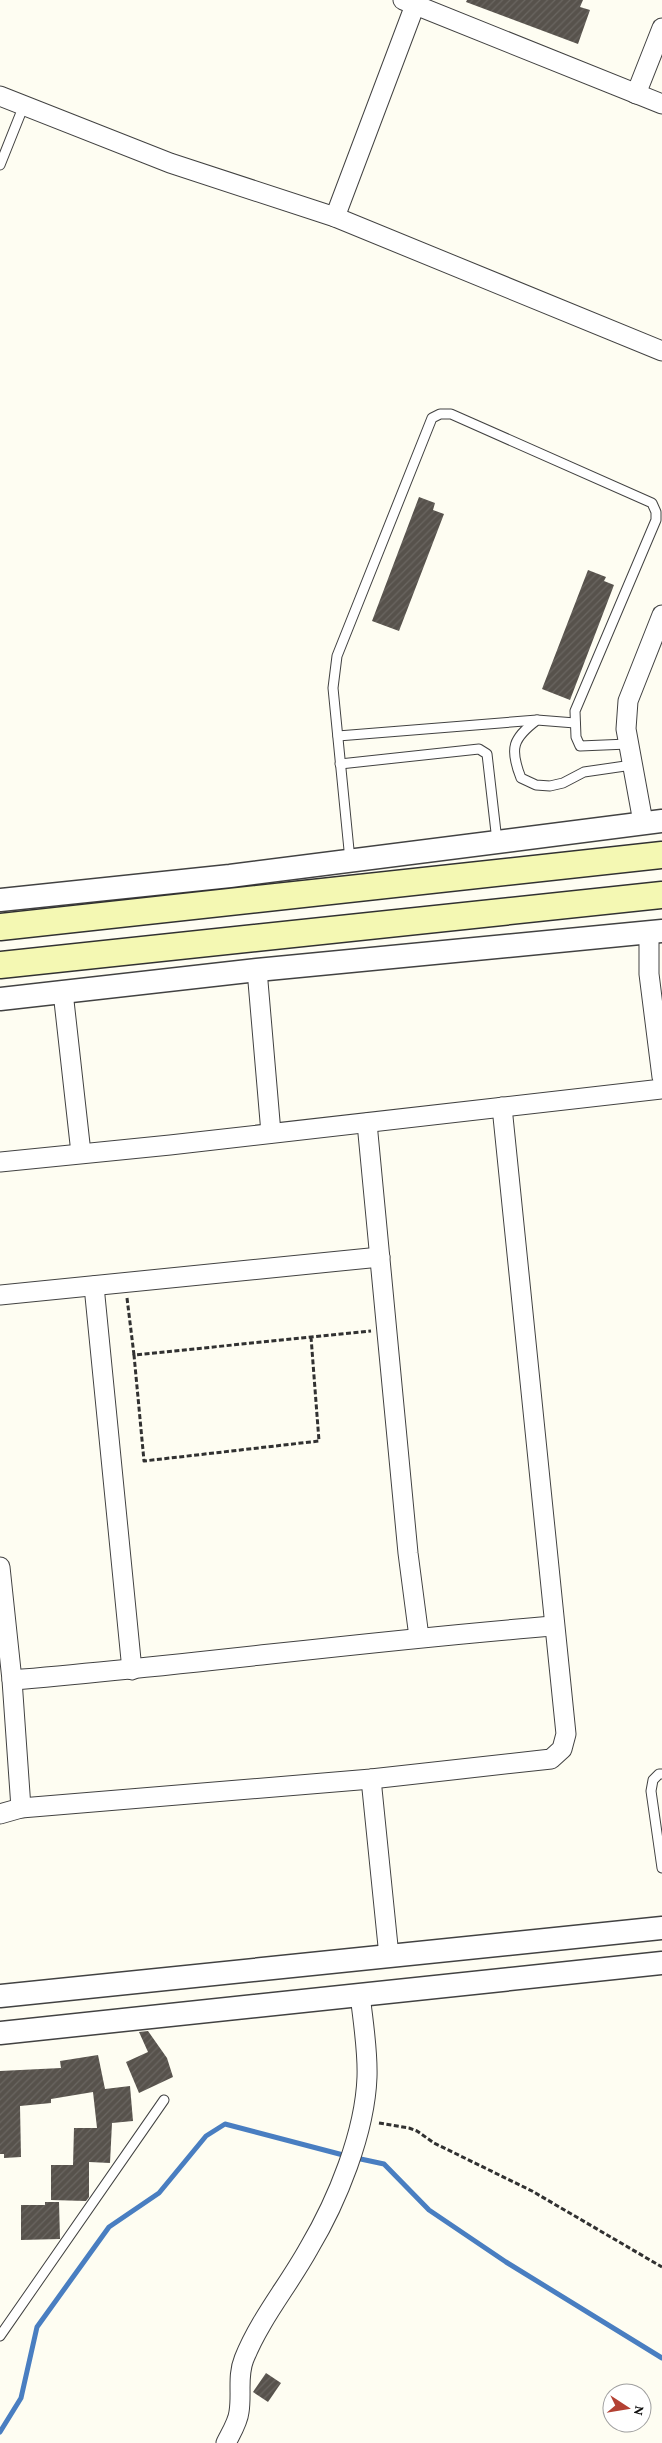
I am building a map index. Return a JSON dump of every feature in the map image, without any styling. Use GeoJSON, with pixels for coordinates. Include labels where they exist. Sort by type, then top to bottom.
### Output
{"type":"FeatureCollection","features":[{"type":"Feature","properties":{"kind":"main road"},"geometry":{"type":"LineString","coordinates":[[0,927],[662,855]]}},
{"type":"Feature","properties":{"kind":"main road"},"geometry":{"type":"LineString","coordinates":[[0,965],[662,895]]}},
{"type":"Feature","properties":{"kind":"street"},"geometry":{"type":"LineString","coordinates":[[335,217],[409,2],[662,104]]}},
{"type":"Feature","properties":{"kind":"street"},"geometry":{"type":"LineString","coordinates":[[636,94],[662,28]]}},
{"type":"Feature","properties":{"kind":"street"},"geometry":{"type":"LineString","coordinates":[[0,96],[170,163],[335,217],[662,351]]}},
{"type":"Feature","properties":{"kind":"street"},"geometry":{"type":"LineString","coordinates":[[0,900],[350,860],[652,822],[632,765],[626,729],[628,701],[662,616]]}},
{"type":"Feature","properties":{"kind":"street"},"geometry":{"type":"LineString","coordinates":[[0,1000],[257,970],[656,932],[649,974],[662,1077]]}},
{"type":"Feature","properties":{"kind":"street"},"geometry":{"type":"LineString","coordinates":[[257,970],[271,1133]]}},
{"type":"Feature","properties":{"kind":"street"},"geometry":{"type":"LineString","coordinates":[[63,992],[82,1154]]}},
{"type":"Feature","properties":{"kind":"street"},"geometry":{"type":"LineString","coordinates":[[0,1162],[662,1090]]}},
{"type":"Feature","properties":{"kind":"street"},"geometry":{"type":"LineString","coordinates":[[0,1814],[21,1808],[371,1779],[551,1758],[562,1749],[566,1734],[502,1107]]}},
{"type":"Feature","properties":{"kind":"street"},"geometry":{"type":"LineString","coordinates":[[367,1123],[408,1554],[419,1637]]}},
{"type":"Feature","properties":{"kind":"street"},"geometry":{"type":"LineString","coordinates":[[0,1295],[380,1257]]}},
{"type":"Feature","properties":{"kind":"street"},"geometry":{"type":"LineString","coordinates":[[94,1286],[132,1670]]}},
{"type":"Feature","properties":{"kind":"street"},"geometry":{"type":"LineString","coordinates":[[0,1567],[12,1680],[21,1808]]}},
{"type":"Feature","properties":{"kind":"street"},"geometry":{"type":"LineString","coordinates":[[12,1680],[132,1670],[419,1637],[554,1626]]}},
{"type":"Feature","properties":{"kind":"street"},"geometry":{"type":"LineString","coordinates":[[371,1779],[389,1956]]}},
{"type":"Feature","properties":{"kind":"street"},"geometry":{"type":"LineString","coordinates":[[0,1996],[662,1928]]}},
{"type":"Feature","properties":{"kind":"street"},"geometry":{"type":"LineString","coordinates":[[0,2033],[662,1963]]}},
{"type":"Feature","properties":{"kind":"street"},"geometry":{"type":"LineString","coordinates":[[286,1967],[289,2002]]}},
{"type":"Feature","properties":{"kind":"street"},"geometry":{"type":"LineString","coordinates":[[226,2443],[239,2414],[239,2378],[243,2360],[260,2325],[310,2248],[345,2172],[361,2121],[367,2077],[360,1994]]}},
{"type":"Feature","properties":{"kind":"lane"},"geometry":{"type":"LineString","coordinates":[[0,165],[24,105]]}},
{"type":"Feature","properties":{"kind":"lane"},"geometry":{"type":"LineString","coordinates":[[350,860],[333,688],[337,656],[432,418],[440,414],[451,414],[652,503],[656,512],[656,520],[575,711],[576,738],[580,746],[628,744]]}},
{"type":"Feature","properties":{"kind":"lane"},"geometry":{"type":"LineString","coordinates":[[338,736],[537,720],[575,723]]}},
{"type":"Feature","properties":{"kind":"lane"},"geometry":{"type":"LineString","coordinates":[[537,720],[519,734],[515,763],[521,778],[536,785],[550,786],[562,783],[584,772],[632,765]]}},
{"type":"Feature","properties":{"kind":"lane"},"geometry":{"type":"LineString","coordinates":[[340,764],[479,749],[488,754],[498,841]]}},
{"type":"Feature","properties":{"kind":"lane"},"geometry":{"type":"LineString","coordinates":[[662,1774],[659,1774],[653,1780],[651,1791],[662,1868]]}},
{"type":"Feature","properties":{"kind":"lane"},"geometry":{"type":"LineString","coordinates":[[0,2336],[164,2100]]}},
{"type":"Feature","properties":{"kind":"path"},"geometry":{"type":"LineString","coordinates":[[125,1283],[144,1461],[320,1441],[310,1337]]}},
{"type":"Feature","properties":{"kind":"path"},"geometry":{"type":"LineString","coordinates":[[134,1355],[387,1329]]}},
{"type":"Feature","properties":{"kind":"path"},"geometry":{"type":"LineString","coordinates":[[361,2121],[409,2128],[417,2131],[434,2143],[532,2191],[662,2267]]}},
{"type":"Feature","properties":{"kind":"building"},"geometry":{"type":"Polygon","coordinates":[[[467,0],[583,0],[580,7],[590,10],[578,44],[466,2],[467,0]]]}},
{"type":"Feature","properties":{"kind":"building"},"geometry":{"type":"Polygon","coordinates":[[[419,497],[435,503],[433,510],[444,514],[399,631],[372,621],[419,497]]]}},
{"type":"Feature","properties":{"kind":"building"},"geometry":{"type":"Polygon","coordinates":[[[588,570],[606,577],[604,581],[614,585],[570,700],[542,689],[588,570]]]}},
{"type":"Feature","properties":{"kind":"building"},"geometry":{"type":"Polygon","coordinates":[[[148,2031],[167,2058],[173,2077],[139,2093],[126,2062],[148,2052],[139,2032],[148,2031]]]}},
{"type":"Feature","properties":{"kind":"building"},"geometry":{"type":"Polygon","coordinates":[[[98,2055],[105,2089],[130,2086],[133,2121],[112,2123],[110,2163],[89,2162],[89,2197],[86,2201],[51,2200],[51,2165],[73,2165],[74,2128],[97,2128],[93,2092],[51,2099],[51,2103],[20,2106],[21,2157],[4,2158],[4,2154],[0,2154],[0,2071],[61,2068],[60,2061],[98,2055]]]}},
{"type":"Feature","properties":{"kind":"building"},"geometry":{"type":"Polygon","coordinates":[[[45,2202],[59,2202],[60,2239],[21,2240],[21,2205],[45,2205],[45,2202]]]}},
{"type":"Feature","properties":{"kind":"building"},"geometry":{"type":"Polygon","coordinates":[[[266,2373],[281,2383],[268,2402],[253,2392],[266,2373]]]}},
{"type":"Feature","properties":{"kind":"waterway"},"geometry":{"type":"LineString","coordinates":[[0,2432],[21,2398],[37,2327],[109,2227],[159,2193],[206,2136],[225,2124],[347,2156]]}},
{"type":"Feature","properties":{"kind":"waterway"},"geometry":{"type":"LineString","coordinates":[[356,2158],[384,2164],[429,2210],[506,2262],[662,2358]]}}]}
